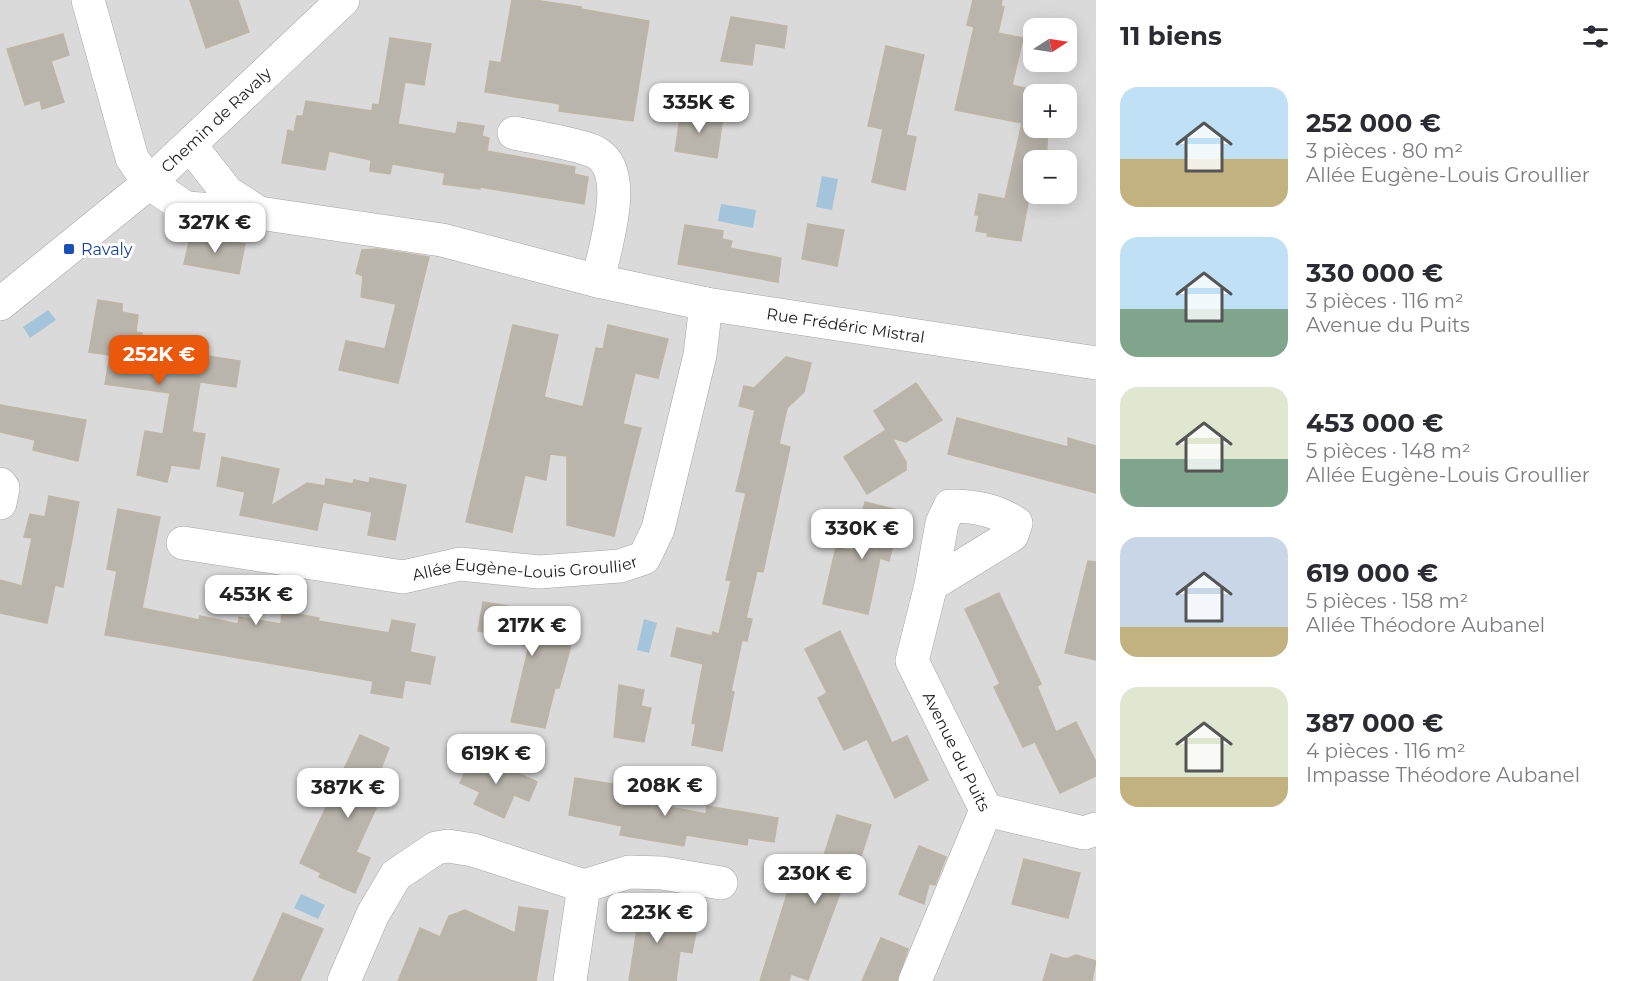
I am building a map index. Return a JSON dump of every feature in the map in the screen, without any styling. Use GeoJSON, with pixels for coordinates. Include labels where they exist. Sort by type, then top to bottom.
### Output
{"type":"FeatureCollection","features":[{"type":"Feature","properties":{"kind":"street"},"geometry":{"type":"LineString","coordinates":[[88,0],[132,158],[149,183]]}},
{"type":"Feature","properties":{"kind":"street","name":"Chemin de Ravaly"},"geometry":{"type":"LineString","coordinates":[[0,304],[149,183],[344,0]]}},
{"type":"Feature","properties":{"kind":"street","name":"Rue Frédéric Mistral"},"geometry":{"type":"LineString","coordinates":[[124,126],[182,152],[227,192],[259,213]]}},
{"type":"Feature","properties":{"kind":"street"},"geometry":{"type":"LineString","coordinates":[[514,133],[595,152],[611,165],[615,187],[598,281]]}},
{"type":"Feature","properties":{"kind":"street","name":"Rue Frédéric Mistral"},"geometry":{"type":"LineString","coordinates":[[149,183],[186,208],[259,213],[442,240],[598,281],[706,304],[1096,363]]}},
{"type":"Feature","properties":{"kind":"street","name":"Allée Eugène-Louis Groullier"},"geometry":{"type":"LineString","coordinates":[[183,543],[403,577],[460,564],[538,572],[620,566],[644,558],[658,529],[700,355],[706,304]]}},
{"type":"Feature","properties":{"kind":"street"},"geometry":{"type":"LineString","coordinates":[[0,484],[3,488],[0,503]]}},
{"type":"Feature","properties":{"kind":"street","name":"Avenue du Puits"},"geometry":{"type":"LineString","coordinates":[[931,585],[912,661],[986,810],[1084,832],[1096,829]]}},
{"type":"Feature","properties":{"kind":"street"},"geometry":{"type":"LineString","coordinates":[[915,981],[986,810]]}},
{"type":"Feature","properties":{"kind":"street"},"geometry":{"type":"LineString","coordinates":[[344,981],[372,914],[396,875],[436,848],[448,846],[473,850],[584,885],[629,872],[662,873],[721,883]]}},
{"type":"Feature","properties":{"kind":"street"},"geometry":{"type":"LineString","coordinates":[[570,981],[584,885]]}},
{"type":"Feature","properties":{"kind":"shaded area"},"geometry":{"type":"Polygon","coordinates":[[[0,0],[1096,0],[1096,981],[0,981],[0,0]]]}},
{"type":"Feature","properties":{"kind":"water"},"geometry":{"type":"Polygon","coordinates":[[[822,176],[838,179],[832,210],[816,207],[822,176]]]}},
{"type":"Feature","properties":{"kind":"water"},"geometry":{"type":"Polygon","coordinates":[[[721,204],[756,210],[753,228],[718,221],[721,204]]]}},
{"type":"Feature","properties":{"kind":"water"},"geometry":{"type":"Polygon","coordinates":[[[48,310],[56,320],[30,338],[23,327],[48,310]]]}},
{"type":"Feature","properties":{"kind":"water"},"geometry":{"type":"Polygon","coordinates":[[[644,619],[657,623],[649,653],[637,650],[644,619]]]}},
{"type":"Feature","properties":{"kind":"water"},"geometry":{"type":"Polygon","coordinates":[[[301,894],[325,905],[318,919],[294,908],[301,894]]]}},
{"type":"Feature","properties":{"kind":"building"},"geometry":{"type":"Polygon","coordinates":[[[190,0],[238,0],[249,32],[206,48],[190,0]]]}},
{"type":"Feature","properties":{"kind":"building"},"geometry":{"type":"Polygon","coordinates":[[[512,0],[534,0],[581,7],[581,9],[649,21],[633,121],[559,111],[560,104],[485,92],[490,61],[501,63],[512,0]]]}},
{"type":"Feature","properties":{"kind":"building"},"geometry":{"type":"Polygon","coordinates":[[[973,0],[1002,0],[1001,6],[1004,7],[998,33],[1023,38],[1012,85],[1023,88],[1023,138],[1047,138],[1047,150],[1023,150],[1023,204],[1028,204],[1021,241],[987,236],[988,233],[976,231],[979,215],[975,215],[979,194],[1005,199],[1022,123],[955,110],[974,27],[967,25],[973,0]]]}},
{"type":"Feature","properties":{"kind":"building"},"geometry":{"type":"Polygon","coordinates":[[[731,17],[787,26],[784,48],[755,43],[752,65],[721,61],[731,17]]]}},
{"type":"Feature","properties":{"kind":"building"},"geometry":{"type":"Polygon","coordinates":[[[63,34],[69,55],[51,61],[64,102],[42,109],[40,100],[25,105],[7,49],[63,34]]]}},
{"type":"Feature","properties":{"kind":"building"},"geometry":{"type":"Polygon","coordinates":[[[390,38],[431,44],[424,85],[405,82],[398,124],[456,134],[458,122],[484,126],[482,136],[489,138],[487,151],[575,167],[574,174],[588,177],[584,204],[480,187],[480,189],[443,184],[445,173],[392,164],[390,174],[370,171],[371,160],[329,151],[325,170],[282,163],[288,130],[294,132],[297,116],[303,116],[306,101],[372,111],[373,104],[379,105],[390,38]]]}},
{"type":"Feature","properties":{"kind":"building"},"geometry":{"type":"Polygon","coordinates":[[[886,46],[924,55],[906,135],[916,137],[905,190],[872,182],[883,129],[868,126],[886,46]]]}},
{"type":"Feature","properties":{"kind":"building"},"geometry":{"type":"Polygon","coordinates":[[[681,111],[723,117],[717,158],[675,151],[681,111]]]}},
{"type":"Feature","properties":{"kind":"building"},"geometry":{"type":"Polygon","coordinates":[[[808,224],[844,230],[837,266],[802,259],[808,224]]]}},
{"type":"Feature","properties":{"kind":"building"},"geometry":{"type":"Polygon","coordinates":[[[685,225],[723,231],[722,239],[732,241],[730,248],[781,258],[778,282],[678,264],[685,225]]]}},
{"type":"Feature","properties":{"kind":"building"},"geometry":{"type":"Polygon","coordinates":[[[191,233],[245,244],[239,274],[184,264],[191,233]]]}},
{"type":"Feature","properties":{"kind":"building"},"geometry":{"type":"Polygon","coordinates":[[[378,249],[429,257],[398,383],[339,370],[346,341],[385,349],[396,304],[361,297],[363,276],[356,273],[362,250],[378,249]]]}},
{"type":"Feature","properties":{"kind":"building"},"geometry":{"type":"Polygon","coordinates":[[[98,300],[122,304],[122,312],[138,315],[136,332],[142,333],[140,345],[240,361],[236,387],[200,382],[192,432],[205,434],[199,469],[171,465],[167,482],[137,475],[145,431],[163,434],[170,393],[105,384],[110,355],[89,352],[98,300]]]}},
{"type":"Feature","properties":{"kind":"building"},"geometry":{"type":"Polygon","coordinates":[[[513,325],[558,335],[544,397],[583,407],[596,348],[603,349],[608,325],[668,339],[658,378],[635,373],[623,424],[641,428],[614,536],[567,525],[567,456],[550,454],[546,480],[525,475],[512,532],[466,522],[513,325]]]}},
{"type":"Feature","properties":{"kind":"building"},"geometry":{"type":"Polygon","coordinates":[[[786,357],[811,363],[804,392],[787,408],[779,444],[790,447],[763,572],[757,571],[746,618],[752,619],[747,641],[742,640],[722,751],[692,745],[696,724],[692,723],[703,664],[671,656],[677,628],[712,636],[713,632],[719,634],[731,581],[726,580],[746,493],[736,491],[755,410],[739,406],[744,386],[754,388],[786,357]]]}},
{"type":"Feature","properties":{"kind":"building"},"geometry":{"type":"Polygon","coordinates":[[[916,383],[942,420],[906,442],[892,438],[906,462],[906,470],[867,494],[844,457],[886,430],[874,411],[916,383]]]}},
{"type":"Feature","properties":{"kind":"building"},"geometry":{"type":"Polygon","coordinates":[[[0,405],[86,420],[78,461],[33,450],[35,440],[0,432],[0,405]]]}},
{"type":"Feature","properties":{"kind":"building"},"geometry":{"type":"Polygon","coordinates":[[[957,418],[1068,447],[1068,438],[1096,446],[1096,493],[948,454],[957,418]]]}},
{"type":"Feature","properties":{"kind":"building"},"geometry":{"type":"Polygon","coordinates":[[[222,457],[279,469],[271,506],[307,483],[325,486],[326,479],[353,484],[354,480],[369,483],[370,478],[406,485],[395,540],[368,535],[372,512],[323,502],[317,530],[240,515],[245,492],[217,486],[222,457]]]}},
{"type":"Feature","properties":{"kind":"building"},"geometry":{"type":"Polygon","coordinates":[[[49,496],[79,502],[63,587],[55,585],[47,623],[0,613],[0,580],[22,586],[32,538],[24,537],[30,514],[45,517],[49,496]]]}},
{"type":"Feature","properties":{"kind":"building"},"geometry":{"type":"Polygon","coordinates":[[[865,502],[901,511],[889,561],[880,558],[868,614],[823,604],[836,547],[853,551],[865,502]]]}},
{"type":"Feature","properties":{"kind":"building"},"geometry":{"type":"Polygon","coordinates":[[[118,509],[160,517],[142,608],[199,620],[200,616],[238,624],[239,617],[281,624],[282,611],[319,618],[318,621],[389,633],[392,620],[415,624],[410,652],[435,657],[430,684],[405,680],[402,698],[371,693],[373,681],[105,635],[117,571],[107,569],[118,509]]]}},
{"type":"Feature","properties":{"kind":"building"},"geometry":{"type":"Polygon","coordinates":[[[1088,561],[1096,562],[1096,660],[1065,653],[1088,561]]]}},
{"type":"Feature","properties":{"kind":"building"},"geometry":{"type":"Polygon","coordinates":[[[999,593],[1041,684],[1037,686],[1056,732],[1076,722],[1096,762],[1096,776],[1060,793],[1035,742],[1023,747],[994,687],[1000,684],[965,609],[999,593]]]}},
{"type":"Feature","properties":{"kind":"building"},"geometry":{"type":"Polygon","coordinates":[[[483,602],[525,609],[524,615],[575,624],[559,688],[555,688],[545,728],[511,722],[529,646],[491,639],[492,634],[478,631],[483,602]]]}},
{"type":"Feature","properties":{"kind":"building"},"geometry":{"type":"Polygon","coordinates":[[[840,631],[892,743],[907,736],[928,780],[895,798],[867,739],[844,750],[818,698],[827,693],[805,649],[840,631]]]}},
{"type":"Feature","properties":{"kind":"building"},"geometry":{"type":"Polygon","coordinates":[[[619,685],[644,690],[641,706],[651,708],[644,742],[614,737],[619,685]]]}},
{"type":"Feature","properties":{"kind":"building"},"geometry":{"type":"Polygon","coordinates":[[[360,735],[389,748],[380,771],[384,772],[370,805],[376,808],[356,852],[370,858],[355,893],[319,877],[321,873],[300,863],[360,735]]]}},
{"type":"Feature","properties":{"kind":"building"},"geometry":{"type":"Polygon","coordinates":[[[474,753],[537,782],[529,801],[514,795],[504,818],[474,804],[480,792],[460,783],[474,753]]]}},
{"type":"Feature","properties":{"kind":"building"},"geometry":{"type":"Polygon","coordinates":[[[575,778],[613,784],[612,790],[665,799],[664,806],[706,814],[707,806],[778,818],[774,842],[748,838],[747,845],[686,835],[684,846],[620,835],[622,826],[569,815],[575,778]]]}},
{"type":"Feature","properties":{"kind":"building"},"geometry":{"type":"Polygon","coordinates":[[[837,815],[871,825],[851,888],[843,885],[808,980],[791,974],[789,981],[760,981],[790,885],[812,892],[837,815]]]}},
{"type":"Feature","properties":{"kind":"building"},"geometry":{"type":"Polygon","coordinates":[[[919,846],[946,857],[935,885],[929,884],[924,904],[899,894],[919,846]]]}},
{"type":"Feature","properties":{"kind":"building"},"geometry":{"type":"Polygon","coordinates":[[[1024,859],[1080,873],[1068,918],[1012,904],[1024,859]]]}},
{"type":"Feature","properties":{"kind":"building"},"geometry":{"type":"Polygon","coordinates":[[[638,898],[670,903],[666,927],[696,932],[692,953],[680,951],[676,981],[629,981],[638,922],[634,921],[638,898]]]}},
{"type":"Feature","properties":{"kind":"building"},"geometry":{"type":"Polygon","coordinates":[[[519,907],[548,911],[536,981],[398,981],[420,928],[440,937],[449,916],[465,910],[515,933],[519,907]]]}},
{"type":"Feature","properties":{"kind":"building"},"geometry":{"type":"Polygon","coordinates":[[[283,913],[323,929],[300,981],[253,981],[283,913]]]}},
{"type":"Feature","properties":{"kind":"building"},"geometry":{"type":"Polygon","coordinates":[[[881,938],[908,949],[897,981],[862,981],[881,938]]]}},
{"type":"Feature","properties":{"kind":"building"},"geometry":{"type":"Polygon","coordinates":[[[1051,954],[1066,959],[1076,955],[1096,961],[1092,981],[1043,981],[1051,954]]]}},
{"type":"Feature","properties":{"kind":"place","name":"Ravaly"},"geometry":{"type":"Point","coordinates":[69,249]}}]}
